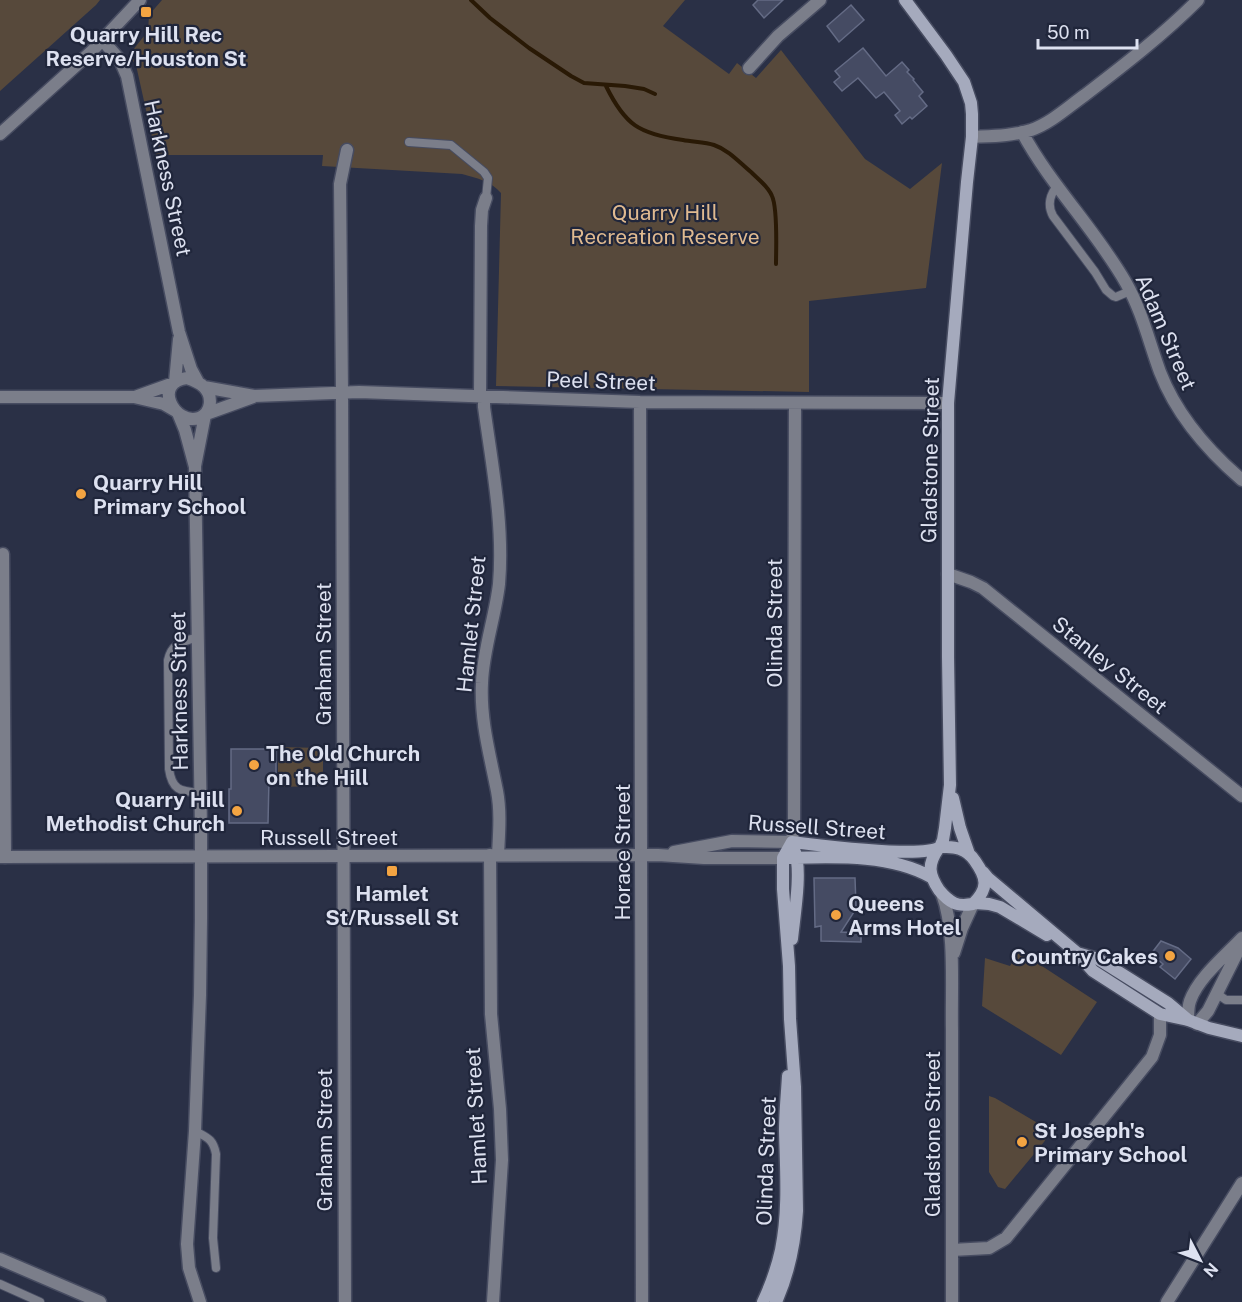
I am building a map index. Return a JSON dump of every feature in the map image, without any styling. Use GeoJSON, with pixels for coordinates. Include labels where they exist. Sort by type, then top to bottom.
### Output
{"type":"FeatureCollection","features":[{"type":"Feature","properties":{"kind":"main road"},"geometry":{"type":"LineString","coordinates":[[905,0],[964,82],[971,103],[972,137]]}},
{"type":"Feature","properties":{"kind":"main road","name":"Gladstone Street"},"geometry":{"type":"LineString","coordinates":[[939,848],[943,840],[950,785],[948,403],[972,137]]}},
{"type":"Feature","properties":{"kind":"main road","name":"Gladstone Street"},"geometry":{"type":"LineString","coordinates":[[950,785],[969,854]]}},
{"type":"Feature","properties":{"kind":"main road","name":"Russell Street"},"geometry":{"type":"LineString","coordinates":[[792,842],[893,852],[939,848]]}},
{"type":"Feature","properties":{"kind":"main road","name":"Olinda Street"},"geometry":{"type":"LineString","coordinates":[[789,966],[797,892],[797,858],[792,842]]}},
{"type":"Feature","properties":{"kind":"main road","name":"Olinda Street"},"geometry":{"type":"LineString","coordinates":[[776,1302],[790,1260],[797,1211],[795,1087],[789,966],[783,901],[783,858],[792,842]]}},
{"type":"Feature","properties":{"kind":"main road"},"geometry":{"type":"LineString","coordinates":[[1193,1022],[1168,1003],[1098,959],[1076,952],[1000,907],[989,904],[957,904],[949,900],[942,894],[931,877],[932,859],[939,848],[958,848],[969,854],[983,872],[1076,952],[1093,971],[1160,1014],[1242,1036]]}},
{"type":"Feature","properties":{"kind":"main road","name":"Russell Street"},"geometry":{"type":"LineString","coordinates":[[783,858],[842,857],[879,861],[912,867],[931,877]]}},
{"type":"Feature","properties":{"kind":"main road"},"geometry":{"type":"LineString","coordinates":[[974,903],[984,888],[983,872]]}},
{"type":"Feature","properties":{"kind":"main road","name":"Olinda Street"},"geometry":{"type":"LineString","coordinates":[[763,1302],[776,1271],[785,1226],[785,1127],[790,1019]]}},
{"type":"Feature","properties":{"kind":"street"},"geometry":{"type":"LineString","coordinates":[[0,134],[75,68],[140,0]]}},
{"type":"Feature","properties":{"kind":"street"},"geometry":{"type":"LineString","coordinates":[[749,68],[778,36],[820,0]]}},
{"type":"Feature","properties":{"kind":"street"},"geometry":{"type":"LineString","coordinates":[[972,137],[1001,136],[1032,130],[1051,120],[1153,42],[1198,0]]}},
{"type":"Feature","properties":{"kind":"street","name":"Harkness Street"},"geometry":{"type":"LineString","coordinates":[[102,40],[120,60],[127,76],[179,332],[191,369],[201,385]]}},
{"type":"Feature","properties":{"kind":"street","name":"Adam Street"},"geometry":{"type":"LineString","coordinates":[[1022,132],[1035,154],[1113,261],[1130,291],[1174,404],[1208,448],[1242,480]]}},
{"type":"Feature","properties":{"kind":"street","name":"Graham Street"},"geometry":{"type":"LineString","coordinates":[[345,1302],[340,184],[347,150]]}},
{"type":"Feature","properties":{"kind":"street","name":"Hamlet Street"},"geometry":{"type":"LineString","coordinates":[[486,198],[482,210],[481,226],[482,397],[498,510],[500,566],[482,683],[484,726],[499,808],[494,855],[491,1014],[502,1160],[493,1302]]}},
{"type":"Feature","properties":{"kind":"street","name":"Harkness Street"},"geometry":{"type":"LineString","coordinates":[[175,382],[179,332]]}},
{"type":"Feature","properties":{"kind":"street"},"geometry":{"type":"LineString","coordinates":[[0,397],[134,397],[164,404],[192,419],[206,414],[210,402],[210,397],[201,385],[187,378],[134,397]]}},
{"type":"Feature","properties":{"kind":"street"},"geometry":{"type":"LineString","coordinates":[[175,382],[168,394],[171,405],[177,412]]}},
{"type":"Feature","properties":{"kind":"street","name":"Peel Street"},"geometry":{"type":"LineString","coordinates":[[201,385],[254,396],[342,392],[640,402],[948,403]]}},
{"type":"Feature","properties":{"kind":"street","name":"Peel Street"},"geometry":{"type":"LineString","coordinates":[[206,414],[254,396]]}},
{"type":"Feature","properties":{"kind":"street","name":"Horace Street"},"geometry":{"type":"LineString","coordinates":[[640,402],[642,1302]]}},
{"type":"Feature","properties":{"kind":"street","name":"Olinda Street"},"geometry":{"type":"LineString","coordinates":[[792,842],[794,821],[795,403]]}},
{"type":"Feature","properties":{"kind":"street","name":"Harkness Street"},"geometry":{"type":"LineString","coordinates":[[177,412],[185,430],[195,467]]}},
{"type":"Feature","properties":{"kind":"street","name":"Harkness Street"},"geometry":{"type":"LineString","coordinates":[[200,1302],[189,1269],[187,1244],[195,1131],[200,995],[201,857],[195,467],[206,414]]}},
{"type":"Feature","properties":{"kind":"street"},"geometry":{"type":"LineString","coordinates":[[2,857],[3,554]]}},
{"type":"Feature","properties":{"kind":"street","name":"Stanley Street"},"geometry":{"type":"LineString","coordinates":[[948,574],[983,588],[1242,796]]}},
{"type":"Feature","properties":{"kind":"street","name":"Russell Street"},"geometry":{"type":"LineString","coordinates":[[658,855],[732,841],[792,842]]}},
{"type":"Feature","properties":{"kind":"street","name":"Russell Street"},"geometry":{"type":"LineString","coordinates":[[2,857],[658,855],[704,858],[783,858]]}},
{"type":"Feature","properties":{"kind":"street","name":"Gladstone Street"},"geometry":{"type":"LineString","coordinates":[[942,894],[948,918],[951,966],[952,1302]]}},
{"type":"Feature","properties":{"kind":"street","name":"Gladstone Street"},"geometry":{"type":"LineString","coordinates":[[951,966],[958,938],[974,903]]}},
{"type":"Feature","properties":{"kind":"street"},"geometry":{"type":"LineString","coordinates":[[1242,938],[1196,988],[1189,1004],[1193,1022],[1208,1011],[1242,944]]}},
{"type":"Feature","properties":{"kind":"street"},"geometry":{"type":"LineString","coordinates":[[952,1250],[989,1248],[1006,1238],[1152,1057],[1160,1035],[1160,1014]]}},
{"type":"Feature","properties":{"kind":"street"},"geometry":{"type":"LineString","coordinates":[[1167,1302],[1242,1184]]}},
{"type":"Feature","properties":{"kind":"street"},"geometry":{"type":"LineString","coordinates":[[0,1259],[100,1302]]}},
{"type":"Feature","properties":{"kind":"lane"},"geometry":{"type":"LineString","coordinates":[[409,142],[451,145],[484,172],[488,178],[486,198]]}},
{"type":"Feature","properties":{"kind":"lane"},"geometry":{"type":"LineString","coordinates":[[1058,185],[1052,193],[1050,204],[1053,216],[1109,293],[1116,297],[1130,291]]}},
{"type":"Feature","properties":{"kind":"lane"},"geometry":{"type":"LineString","coordinates":[[198,637],[175,645],[169,654],[169,769],[173,784],[181,791],[200,793]]}},
{"type":"Feature","properties":{"kind":"lane"},"geometry":{"type":"LineString","coordinates":[[1216,993],[1226,1000],[1242,1000]]}},
{"type":"Feature","properties":{"kind":"lane"},"geometry":{"type":"LineString","coordinates":[[195,1131],[211,1140],[216,1154],[213,1238],[216,1268]]}},
{"type":"Feature","properties":{"kind":"lane"},"geometry":{"type":"LineString","coordinates":[[0,1284],[40,1302]]}},
{"type":"Feature","properties":{"kind":"green space"},"geometry":{"type":"Polygon","coordinates":[[[0,0],[100,0],[0,91],[0,0]]]}},
{"type":"Feature","properties":{"kind":"green space","name":"Quarry Hill Recreation Reserve"},"geometry":{"type":"Polygon","coordinates":[[[162,0],[685,0],[663,26],[729,74],[737,63],[756,78],[781,50],[865,159],[910,189],[942,163],[926,288],[809,301],[809,392],[496,386],[501,193],[488,183],[462,174],[322,166],[323,155],[156,155],[136,65],[129,55],[148,31],[149,15],[162,0]]]}},
{"type":"Feature","properties":{"kind":"green space"},"geometry":{"type":"Polygon","coordinates":[[[278,747],[323,748],[323,786],[278,787],[278,747]]]}},
{"type":"Feature","properties":{"kind":"green space"},"geometry":{"type":"Polygon","coordinates":[[[1019,951],[1097,1002],[1061,1055],[982,1006],[985,958],[1010,966],[1019,951]]]}},
{"type":"Feature","properties":{"kind":"green space"},"geometry":{"type":"Polygon","coordinates":[[[989,1096],[1046,1128],[1049,1134],[1005,1189],[998,1187],[989,1172],[989,1096]]]}},
{"type":"Feature","properties":{"kind":"building"},"geometry":{"type":"Polygon","coordinates":[[[758,0],[783,0],[764,18],[753,5],[758,0]]]}},
{"type":"Feature","properties":{"kind":"building"},"geometry":{"type":"Polygon","coordinates":[[[851,5],[864,20],[839,42],[827,26],[851,5]]]}},
{"type":"Feature","properties":{"kind":"building"},"geometry":{"type":"Polygon","coordinates":[[[863,48],[886,76],[902,62],[923,92],[919,96],[927,106],[902,124],[895,115],[900,111],[884,92],[876,98],[858,78],[842,91],[834,82],[840,77],[835,71],[863,48]]]}},
{"type":"Feature","properties":{"kind":"building"},"geometry":{"type":"Polygon","coordinates":[[[231,749],[276,749],[276,780],[269,780],[268,823],[229,823],[231,749]]]}},
{"type":"Feature","properties":{"kind":"building","name":"Queens Arms Hotel"},"geometry":{"type":"Polygon","coordinates":[[[814,878],[855,878],[856,906],[841,932],[861,933],[861,942],[821,941],[821,926],[815,927],[814,878]]]}},
{"type":"Feature","properties":{"kind":"building","name":"Country Cakes"},"geometry":{"type":"Polygon","coordinates":[[[1161,941],[1178,948],[1191,959],[1175,979],[1160,967],[1163,964],[1151,954],[1161,941]]]}},
{"type":"Feature","properties":{"kind":"waterway"},"geometry":{"type":"LineString","coordinates":[[471,0],[529,48],[584,83],[625,86],[644,89],[655,94]]}},
{"type":"Feature","properties":{"kind":"waterway"},"geometry":{"type":"LineString","coordinates":[[606,86],[627,119],[644,131],[668,138],[707,143],[719,147],[763,183],[774,202],[776,264]]}},
{"type":"Feature","properties":{"kind":"place","name":"Quarry Hill Rec Reserve/Houston St"},"geometry":{"type":"Point","coordinates":[146,12]}},
{"type":"Feature","properties":{"kind":"place","name":"Quarry Hill Primary School"},"geometry":{"type":"Point","coordinates":[81,494]}},
{"type":"Feature","properties":{"kind":"place","name":"The Old Church on the Hill"},"geometry":{"type":"Point","coordinates":[254,765]}},
{"type":"Feature","properties":{"kind":"place","name":"Quarry Hill Methodist Church"},"geometry":{"type":"Point","coordinates":[237,811]}},
{"type":"Feature","properties":{"kind":"place","name":"Hamlet St/Russell St"},"geometry":{"type":"Point","coordinates":[392,871]}},
{"type":"Feature","properties":{"kind":"place","name":"Queens Arms Hotel"},"geometry":{"type":"Point","coordinates":[836,915]}},
{"type":"Feature","properties":{"kind":"place","name":"Country Cakes"},"geometry":{"type":"Point","coordinates":[1170,956]}},
{"type":"Feature","properties":{"kind":"place","name":"St Joseph's Primary School"},"geometry":{"type":"Point","coordinates":[1022,1142]}}]}
